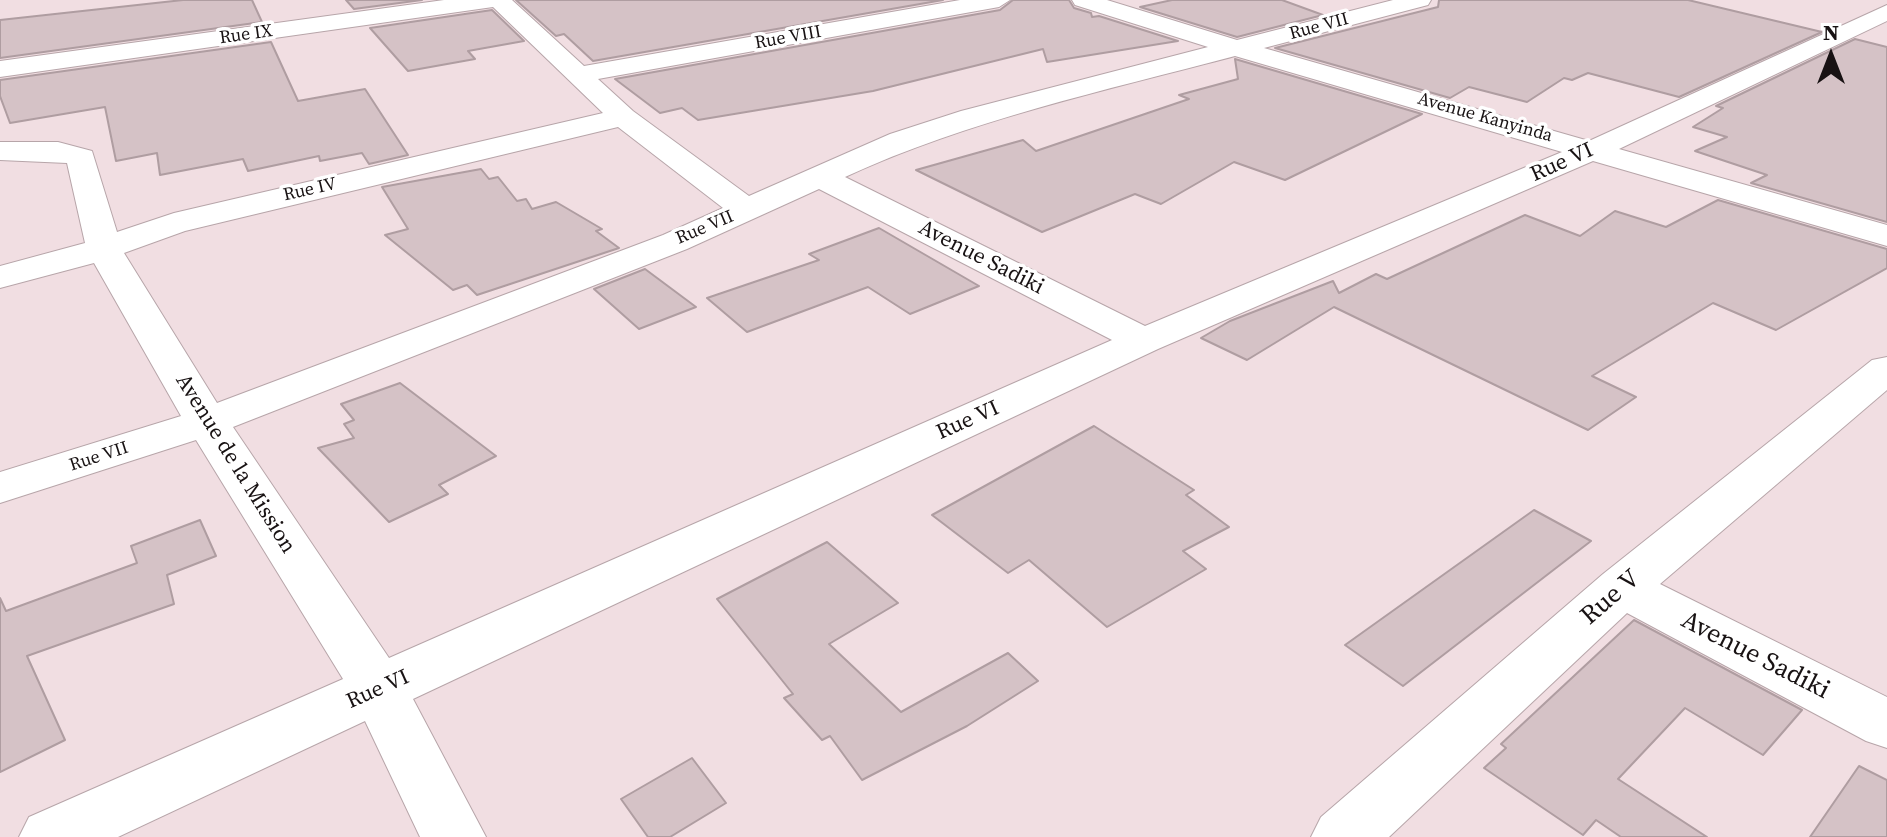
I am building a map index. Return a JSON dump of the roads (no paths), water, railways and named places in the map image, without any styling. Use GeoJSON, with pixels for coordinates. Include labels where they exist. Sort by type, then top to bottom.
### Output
{"type":"FeatureCollection","features":[{"type":"Feature","properties":{"kind":"street","name":"Rue IX"},"geometry":{"type":"LineString","coordinates":[[0,69],[496,0]]}},
{"type":"Feature","properties":{"kind":"street"},"geometry":{"type":"LineString","coordinates":[[496,0],[623,117],[747,210]]}},
{"type":"Feature","properties":{"kind":"street","name":"Rue VIII"},"geometry":{"type":"LineString","coordinates":[[577,75],[999,0]]}},
{"type":"Feature","properties":{"kind":"street","name":"Avenue Kanyinda"},"geometry":{"type":"LineString","coordinates":[[1083,0],[1239,49],[1595,149],[1887,236]]}},
{"type":"Feature","properties":{"kind":"street","name":"Rue VII"},"geometry":{"type":"LineString","coordinates":[[0,488],[207,422],[675,242],[901,140],[971,117],[1420,0]]}},
{"type":"Feature","properties":{"kind":"street","name":"Rue VI"},"geometry":{"type":"LineString","coordinates":[[52,837],[1144,341],[1595,149],[1887,12]]}},
{"type":"Feature","properties":{"kind":"street","name":"Rue IV"},"geometry":{"type":"LineString","coordinates":[[0,277],[104,249],[174,223],[623,117]]}},
{"type":"Feature","properties":{"kind":"street","name":"Avenue de la Mission"},"geometry":{"type":"LineString","coordinates":[[1,149],[58,151],[81,157],[104,249],[207,422],[379,689],[453,837]]}},
{"type":"Feature","properties":{"kind":"street","name":"Avenue Sadiki"},"geometry":{"type":"LineString","coordinates":[[818,176],[1144,341]]}},
{"type":"Feature","properties":{"kind":"street","name":"Rue V"},"geometry":{"type":"LineString","coordinates":[[1344,837],[1622,587],[1887,369]]}},
{"type":"Feature","properties":{"kind":"street","name":"Avenue Sadiki"},"geometry":{"type":"LineString","coordinates":[[1622,587],[1887,724]]}}]}
